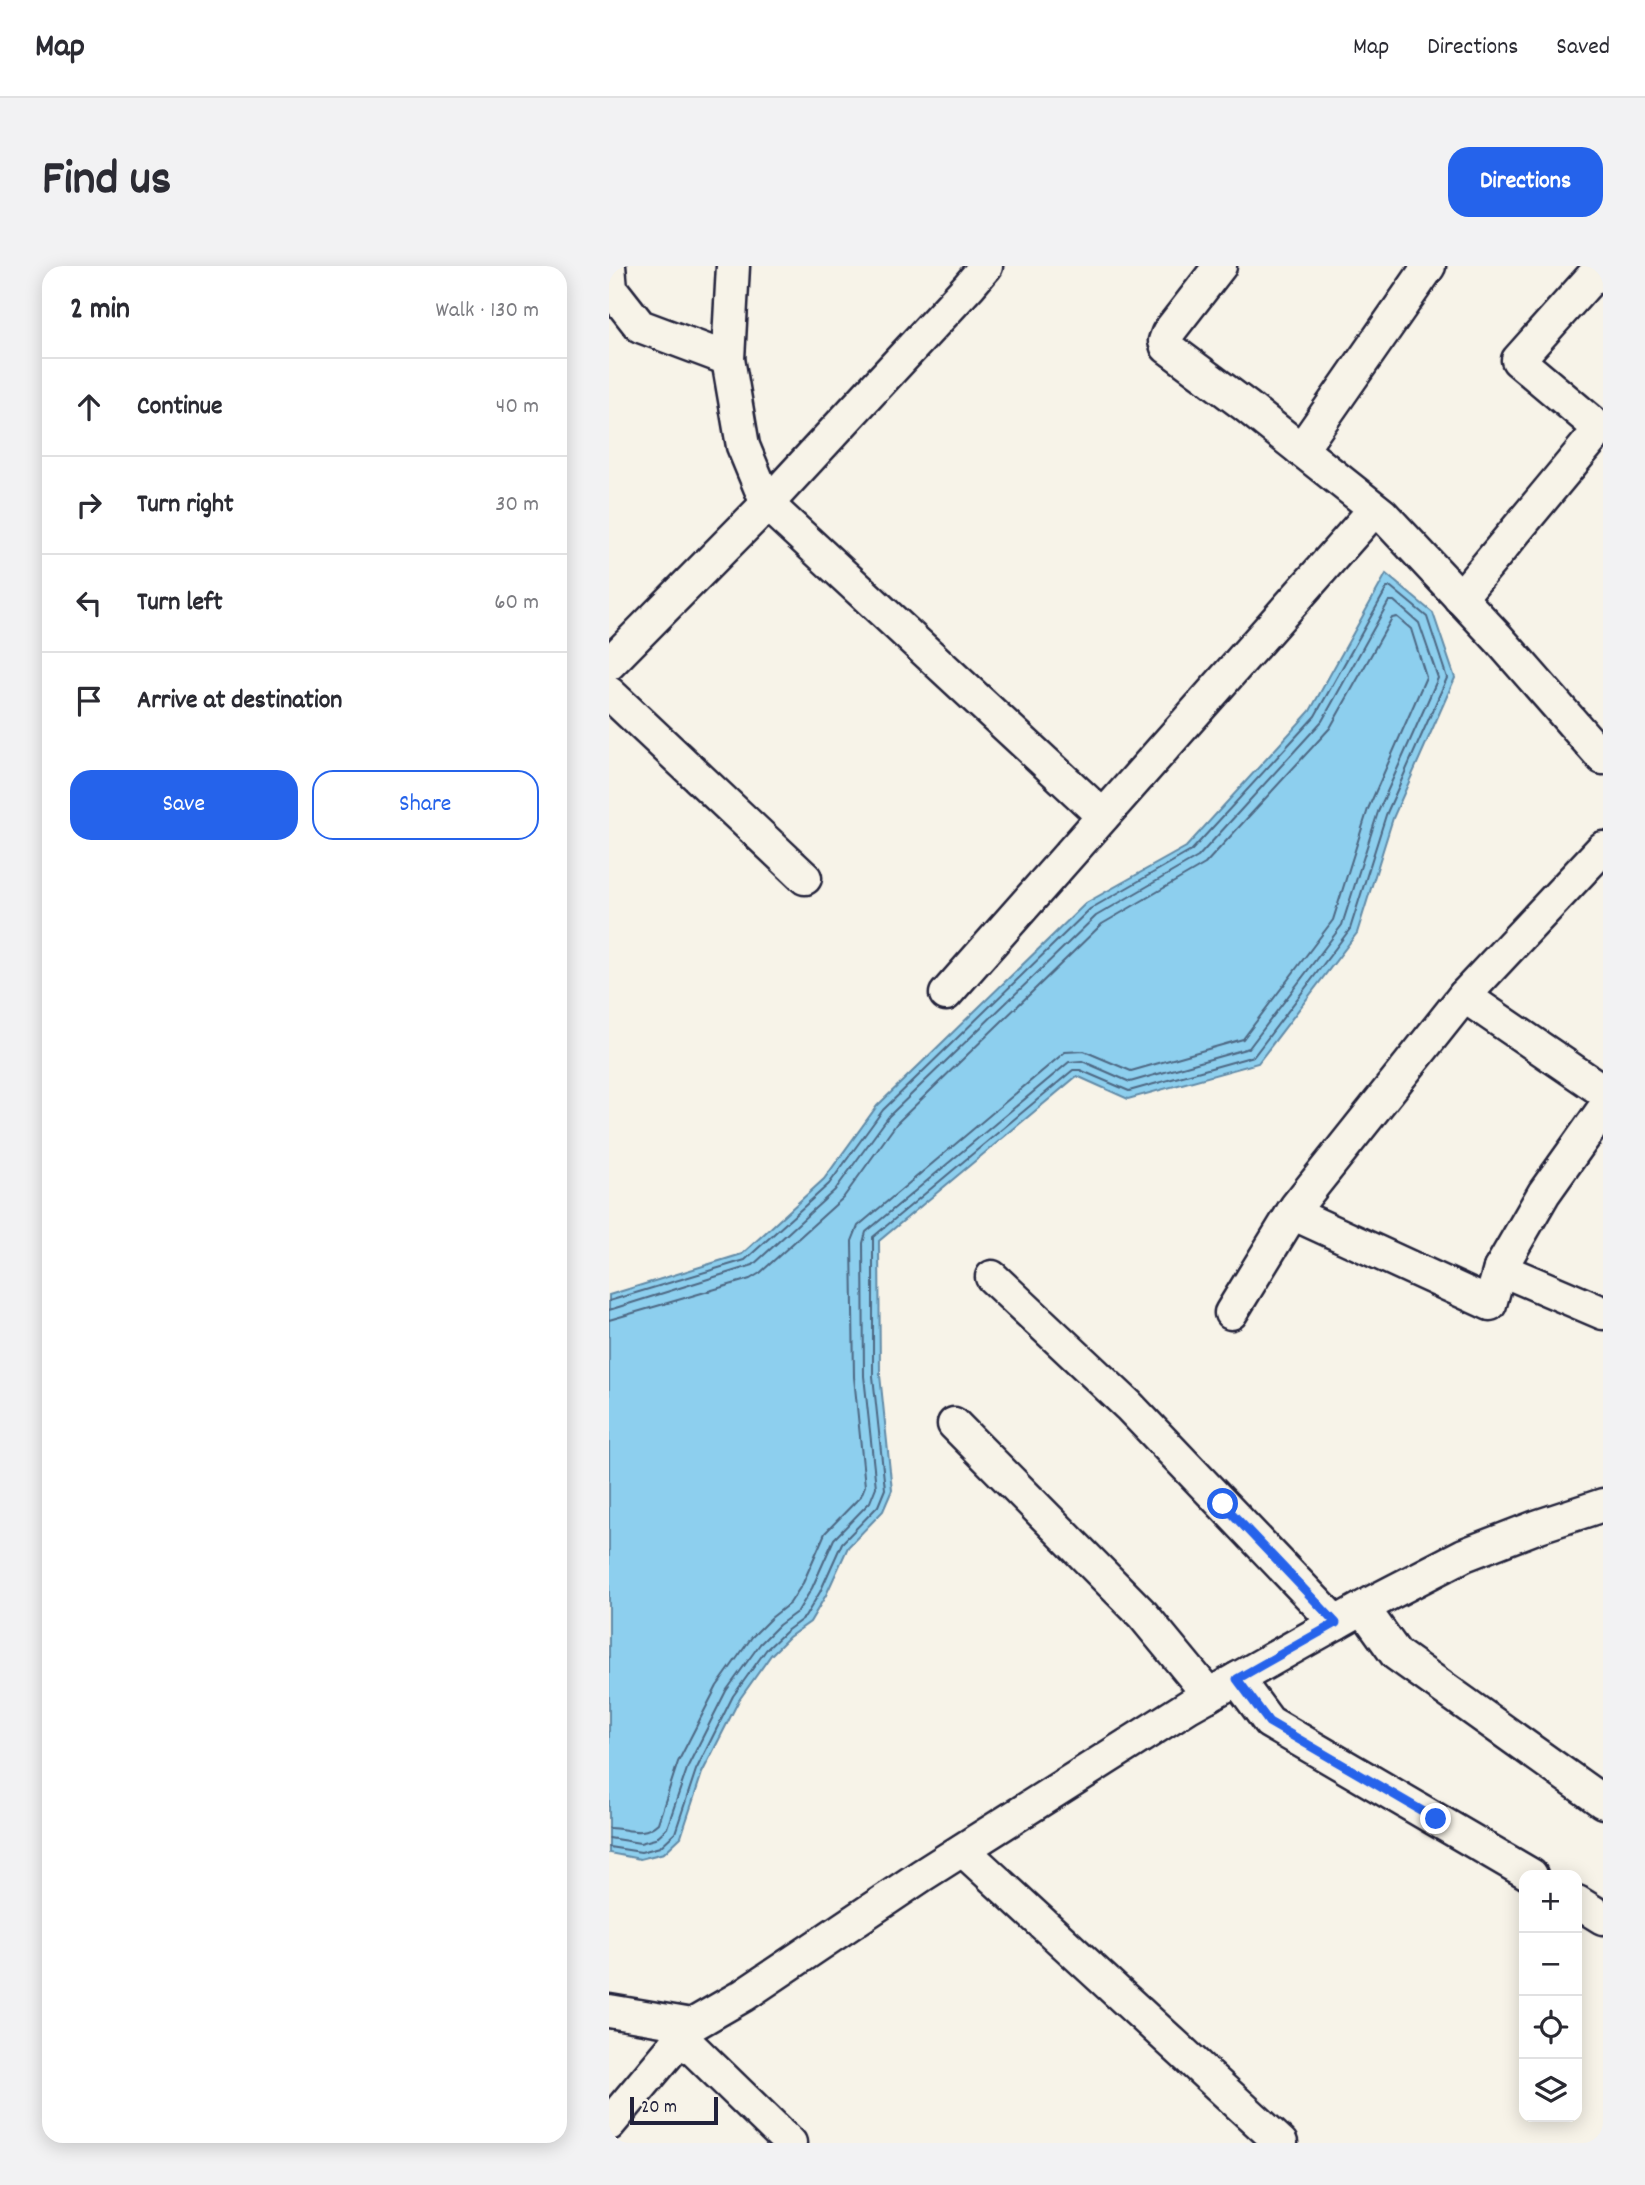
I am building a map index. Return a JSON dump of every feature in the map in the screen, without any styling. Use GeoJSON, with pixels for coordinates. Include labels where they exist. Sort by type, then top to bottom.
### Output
{"type":"FeatureCollection","features":[{"type":"Feature","properties":{"kind":"street"},"geometry":{"type":"LineString","coordinates":[[609,266],[611,289],[640,326],[728,359]]}},
{"type":"Feature","properties":{"kind":"street"},"geometry":{"type":"LineString","coordinates":[[733,266],[728,359],[743,446],[767,504],[1103,816]]}},
{"type":"Feature","properties":{"kind":"street"},"geometry":{"type":"LineString","coordinates":[[609,664],[767,504],[986,266]]}},
{"type":"Feature","properties":{"kind":"street"},"geometry":{"type":"LineString","coordinates":[[1220,266],[1168,333],[1165,341],[1167,347],[1375,509],[1461,598],[1603,758]]}},
{"type":"Feature","properties":{"kind":"street"},"geometry":{"type":"LineString","coordinates":[[1301,450],[1429,266]]}},
{"type":"Feature","properties":{"kind":"street"},"geometry":{"type":"LineString","coordinates":[[1461,598],[1601,429],[1518,360],[1602,266]]}},
{"type":"Feature","properties":{"kind":"street"},"geometry":{"type":"LineString","coordinates":[[946,994],[1375,509]]}},
{"type":"Feature","properties":{"kind":"street"},"geometry":{"type":"LineString","coordinates":[[609,693],[805,878]]}},
{"type":"Feature","properties":{"kind":"street"},"geometry":{"type":"LineString","coordinates":[[1231,1313],[1292,1213],[1464,996],[1603,848]]}},
{"type":"Feature","properties":{"kind":"street"},"geometry":{"type":"LineString","coordinates":[[1464,996],[1603,1091]]}},
{"type":"Feature","properties":{"kind":"street"},"geometry":{"type":"LineString","coordinates":[[1292,1213],[1490,1304],[1500,1269],[1544,1193],[1603,1110]]}},
{"type":"Feature","properties":{"kind":"street"},"geometry":{"type":"LineString","coordinates":[[1500,1269],[1603,1312]]}},
{"type":"Feature","properties":{"kind":"street"},"geometry":{"type":"LineString","coordinates":[[992,1277],[1129,1406],[1336,1623]]}},
{"type":"Feature","properties":{"kind":"street"},"geometry":{"type":"LineString","coordinates":[[954,1424],[1143,1615],[1209,1695]]}},
{"type":"Feature","properties":{"kind":"street"},"geometry":{"type":"LineString","coordinates":[[609,2124],[686,2031],[963,1850],[1209,1695],[1363,1608],[1464,1556],[1539,1526],[1603,1506]]}},
{"type":"Feature","properties":{"kind":"street"},"geometry":{"type":"LineString","coordinates":[[1363,1608],[1396,1654],[1603,1802]]}},
{"type":"Feature","properties":{"kind":"street"},"geometry":{"type":"LineString","coordinates":[[1237,1679],[1269,1722],[1522,1870]]}},
{"type":"Feature","properties":{"kind":"street"},"geometry":{"type":"LineString","coordinates":[[963,1850],[1280,2143]]}},
{"type":"Feature","properties":{"kind":"street"},"geometry":{"type":"LineString","coordinates":[[1582,1905],[1603,1917]]}},
{"type":"Feature","properties":{"kind":"street"},"geometry":{"type":"LineString","coordinates":[[609,2011],[659,2021],[686,2031],[790,2143]]}},
{"type":"Feature","properties":{"kind":"water"},"geometry":{"type":"Polygon","coordinates":[[[1386,574],[1433,613],[1455,678],[1393,818],[1357,933],[1258,1063],[1128,1099],[1077,1076],[879,1241],[880,1375],[892,1490],[883,1511],[848,1547],[810,1622],[789,1637],[771,1655],[739,1700],[702,1773],[681,1837],[664,1853],[640,1859],[609,1853],[609,1295],[742,1254],[824,1179],[877,1106],[1086,903],[1186,847],[1310,711],[1386,574]]]}},
{"type":"Feature","properties":{"kind":"route"},"geometry":{"type":"LineString","coordinates":[[1223,1504],[1336,1623],[1237,1679],[1269,1722],[1436,1819]]}}]}
